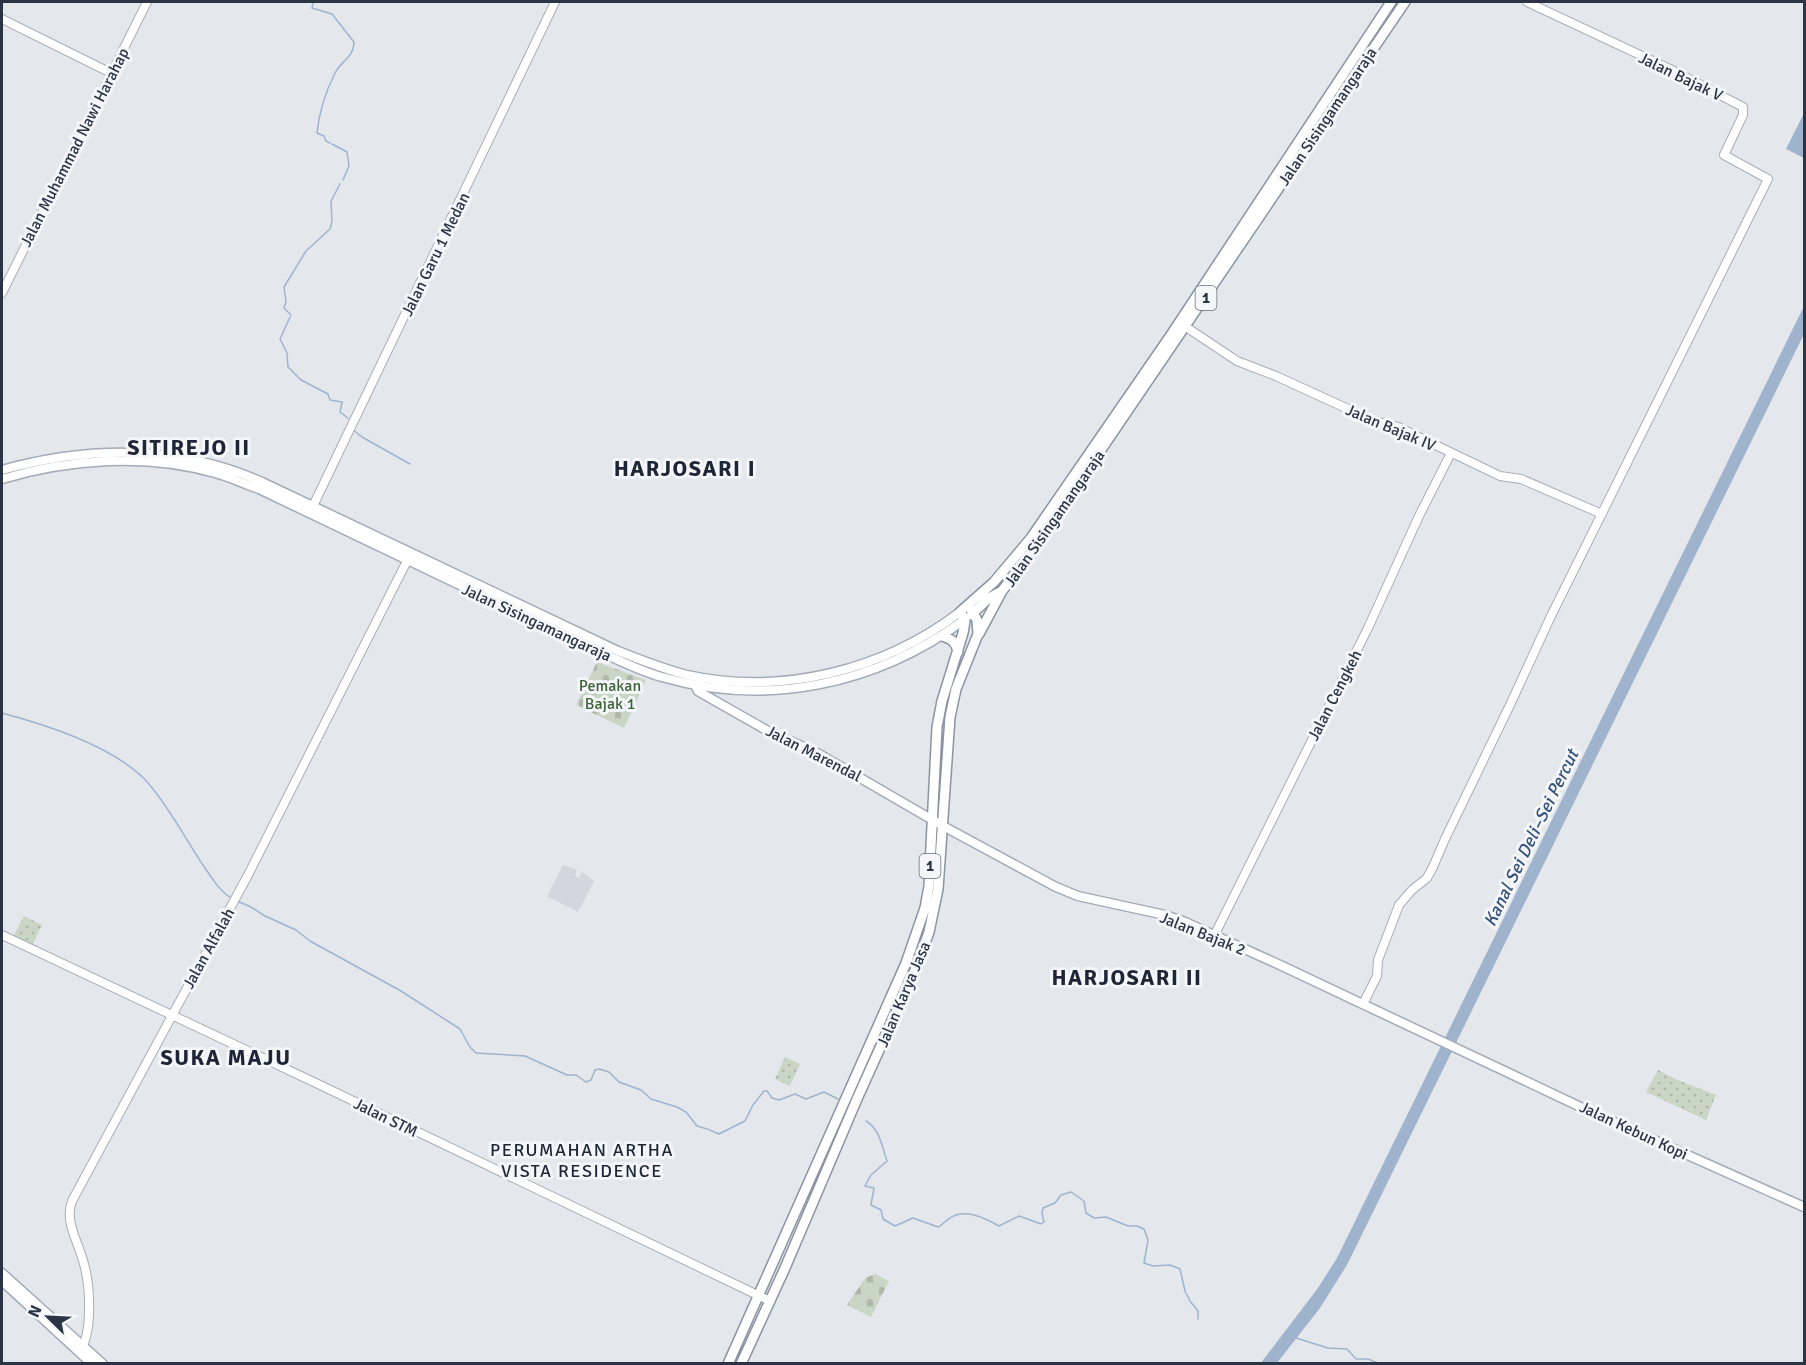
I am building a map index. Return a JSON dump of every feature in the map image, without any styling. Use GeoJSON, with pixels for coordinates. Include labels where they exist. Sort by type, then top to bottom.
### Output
{"type":"FeatureCollection","features":[{"type":"Feature","properties":{"kind":"highway","name":"Jalan Sisingamangaraja"},"geometry":{"type":"LineString","coordinates":[[971,609],[1031,538],[1177,327],[1391,2]]}},
{"type":"Feature","properties":{"kind":"highway","name":"Jalan Sisingamangaraja"},"geometry":{"type":"LineString","coordinates":[[962,616],[1002,591],[1035,547],[1405,2]]}},
{"type":"Feature","properties":{"kind":"highway","name":"Jalan Karya Jasa"},"geometry":{"type":"LineString","coordinates":[[741,1364],[916,968],[929,932],[938,889],[951,710],[956,689],[978,634],[1002,591]]}},
{"type":"Feature","properties":{"kind":"highway"},"geometry":{"type":"LineString","coordinates":[[971,609],[978,624],[978,634]]}},
{"type":"Feature","properties":{"kind":"highway","name":"Jalan Karya Jasa"},"geometry":{"type":"LineString","coordinates":[[728,1364],[906,963],[925,908],[929,886],[937,727],[942,701],[963,633],[962,616]]}},
{"type":"Feature","properties":{"kind":"highway"},"geometry":{"type":"LineString","coordinates":[[942,636],[955,642],[957,652]]}},
{"type":"Feature","properties":{"kind":"highway"},"geometry":{"type":"LineString","coordinates":[[867,1052],[877,1056]]}},
{"type":"Feature","properties":{"kind":"main road","name":"Jalan Sisingamangaraja"},"geometry":{"type":"LineString","coordinates":[[2,470],[46,460],[113,453],[235,470],[313,506],[409,557],[598,651],[651,674],[732,689],[768,691],[824,684],[872,671],[900,660],[942,636],[962,616]]}},
{"type":"Feature","properties":{"kind":"main road","name":"Jalan Sisingamangaraja"},"geometry":{"type":"LineString","coordinates":[[2,479],[67,466],[113,461],[182,461],[258,489],[409,557]]}},
{"type":"Feature","properties":{"kind":"main road","name":"Jalan Sisingamangaraja"},"geometry":{"type":"LineString","coordinates":[[692,680],[779,680],[812,677],[849,669],[896,652],[962,616]]}},
{"type":"Feature","properties":{"kind":"main road","name":"Jalan Marendal"},"geometry":{"type":"LineString","coordinates":[[692,680],[703,694],[768,731],[829,760],[943,826]]}},
{"type":"Feature","properties":{"kind":"main road"},"geometry":{"type":"LineString","coordinates":[[725,706],[725,699],[732,689]]}},
{"type":"Feature","properties":{"kind":"main road","name":"Jalan Bajak 2"},"geometry":{"type":"LineString","coordinates":[[943,826],[1056,887],[1078,896],[1165,915],[1363,1004],[1464,1053]]}},
{"type":"Feature","properties":{"kind":"main road","name":"Jalan Kebun Kopi"},"geometry":{"type":"LineString","coordinates":[[1464,1053],[1804,1207]]}},
{"type":"Feature","properties":{"kind":"main road"},"geometry":{"type":"LineString","coordinates":[[2,1273],[81,1349],[92,1364]]}},
{"type":"Feature","properties":{"kind":"main road"},"geometry":{"type":"LineString","coordinates":[[2,1281],[81,1349],[103,1364]]}},
{"type":"Feature","properties":{"kind":"street","name":"Jalan Muhammad Nawi Harahap"},"geometry":{"type":"LineString","coordinates":[[2,293],[147,2]]}},
{"type":"Feature","properties":{"kind":"street","name":"Jalan Garu 1 Medan"},"geometry":{"type":"LineString","coordinates":[[313,506],[555,2]]}},
{"type":"Feature","properties":{"kind":"street","name":"Jalan Bajak V"},"geometry":{"type":"LineString","coordinates":[[1527,2],[1678,73],[1743,107],[1743,115],[1724,156],[1768,179],[1602,514]]}},
{"type":"Feature","properties":{"kind":"street"},"geometry":{"type":"LineString","coordinates":[[2,19],[111,73]]}},
{"type":"Feature","properties":{"kind":"street","name":"Jalan Bajak IV"},"geometry":{"type":"LineString","coordinates":[[1186,327],[1237,361],[1251,365],[1372,420],[1398,427],[1500,476],[1521,478],[1602,514]]}},
{"type":"Feature","properties":{"kind":"street","name":"Jalan Cengkeh"},"geometry":{"type":"LineString","coordinates":[[1214,936],[1368,628],[1419,516],[1451,453]]}},
{"type":"Feature","properties":{"kind":"street"},"geometry":{"type":"LineString","coordinates":[[1363,1004],[1377,976],[1378,960],[1399,905],[1430,874],[1551,616],[1602,514]]}},
{"type":"Feature","properties":{"kind":"street","name":"Jalan Alfalah"},"geometry":{"type":"LineString","coordinates":[[81,1349],[88,1321],[87,1281],[85,1265],[71,1227],[70,1205],[233,902],[409,557]]}},
{"type":"Feature","properties":{"kind":"street","name":"Jalan STM"},"geometry":{"type":"LineString","coordinates":[[2,935],[770,1301]]}},
{"type":"Feature","properties":{"kind":"shaded area"},"geometry":{"type":"Polygon","coordinates":[[[563,865],[577,870],[575,876],[579,878],[582,872],[594,881],[578,912],[547,896],[563,865]]]}},
{"type":"Feature","properties":{"kind":"green space","name":"Pemakan Bajak 1"},"geometry":{"type":"Polygon","coordinates":[[[597,662],[646,680],[624,728],[576,705],[597,662]]]}},
{"type":"Feature","properties":{"kind":"green space"},"geometry":{"type":"Polygon","coordinates":[[[24,916],[42,925],[31,948],[12,939],[24,916]]]}},
{"type":"Feature","properties":{"kind":"green space"},"geometry":{"type":"Polygon","coordinates":[[[785,1057],[800,1064],[790,1086],[775,1079],[785,1057]]]}},
{"type":"Feature","properties":{"kind":"green space"},"geometry":{"type":"Polygon","coordinates":[[[1658,1070],[1716,1095],[1706,1120],[1646,1092],[1658,1070]]]}},
{"type":"Feature","properties":{"kind":"green space"},"geometry":{"type":"Polygon","coordinates":[[[875,1274],[889,1281],[871,1317],[847,1305],[865,1278],[875,1274]]]}},
{"type":"Feature","properties":{"kind":"water"},"geometry":{"type":"Polygon","coordinates":[[[1804,113],[1804,158],[1786,149],[1804,113]]]}},
{"type":"Feature","properties":{"kind":"water"},"geometry":{"type":"Polygon","coordinates":[[[1804,306],[1804,334],[1347,1265],[1320,1308],[1277,1363],[1260,1364],[1318,1288],[1337,1258],[1804,306]]]}},
{"type":"Feature","properties":{"kind":"waterway"},"geometry":{"type":"LineString","coordinates":[[313,2],[312,8],[332,14],[354,42],[350,55],[335,73],[321,110],[317,133],[324,136],[330,143]]}},
{"type":"Feature","properties":{"kind":"waterway"},"geometry":{"type":"LineString","coordinates":[[332,144],[347,152],[349,166],[343,180]]}},
{"type":"Feature","properties":{"kind":"waterway"},"geometry":{"type":"LineString","coordinates":[[291,315],[284,308],[286,302],[284,287],[306,251],[330,229],[331,201],[340,184]]}},
{"type":"Feature","properties":{"kind":"waterway"},"geometry":{"type":"LineString","coordinates":[[290,317],[280,339],[287,353],[288,367],[301,380],[328,394],[330,400],[342,402],[340,412],[348,418]]}},
{"type":"Feature","properties":{"kind":"waterway"},"geometry":{"type":"LineString","coordinates":[[352,429],[410,464]]}},
{"type":"Feature","properties":{"kind":"waterway"},"geometry":{"type":"LineString","coordinates":[[2,713],[81,739],[119,759],[136,771],[164,803],[216,884],[233,899]]}},
{"type":"Feature","properties":{"kind":"waterway"},"geometry":{"type":"LineString","coordinates":[[237,901],[296,930],[310,941],[401,991],[460,1029],[476,1053],[525,1056],[567,1075],[576,1075],[586,1082],[591,1080],[595,1070],[609,1072],[619,1082],[641,1090],[651,1099],[686,1112],[697,1126],[719,1134],[745,1121],[753,1105],[764,1091],[767,1091],[772,1098],[779,1100],[795,1094],[806,1099],[824,1092],[838,1099]]}},
{"type":"Feature","properties":{"kind":"waterway"},"geometry":{"type":"LineString","coordinates":[[866,1121],[877,1133],[887,1161],[871,1175],[865,1186],[874,1188],[871,1205],[881,1210],[883,1219],[895,1226],[913,1218],[938,1227],[956,1215],[968,1214],[981,1217],[999,1226],[1019,1216],[1041,1224],[1044,1222],[1043,1208],[1055,1203],[1061,1195],[1071,1192],[1084,1201],[1086,1213],[1094,1218],[1106,1217],[1128,1226],[1144,1229],[1148,1240],[1144,1263],[1153,1266],[1170,1265],[1180,1269],[1185,1291],[1198,1311],[1198,1319]]}},
{"type":"Feature","properties":{"kind":"waterway"},"geometry":{"type":"LineString","coordinates":[[1296,1338],[1328,1348],[1347,1349],[1356,1359],[1368,1359],[1380,1364]]}},
{"type":"Feature","properties":{"kind":"district","name":"SITIREJO II"},"geometry":{"type":"Point","coordinates":[189,447]}},
{"type":"Feature","properties":{"kind":"district","name":"HARJOSARI I"},"geometry":{"type":"Point","coordinates":[685,468]}},
{"type":"Feature","properties":{"kind":"district","name":"HARJOSARI II"},"geometry":{"type":"Point","coordinates":[1127,977]}},
{"type":"Feature","properties":{"kind":"district","name":"SUKA MAJU"},"geometry":{"type":"Point","coordinates":[226,1057]}},
{"type":"Feature","properties":{"kind":"district","name":"PERUMAHAN ARTHA VISTA RESIDENCE"},"geometry":{"type":"Point","coordinates":[582,1160]}},
{"type":"Feature","properties":{"kind":"water label","name":"Kanal Sei Deli–Sei Percut"},"geometry":{"type":"Point","coordinates":[1531,838]}}]}
